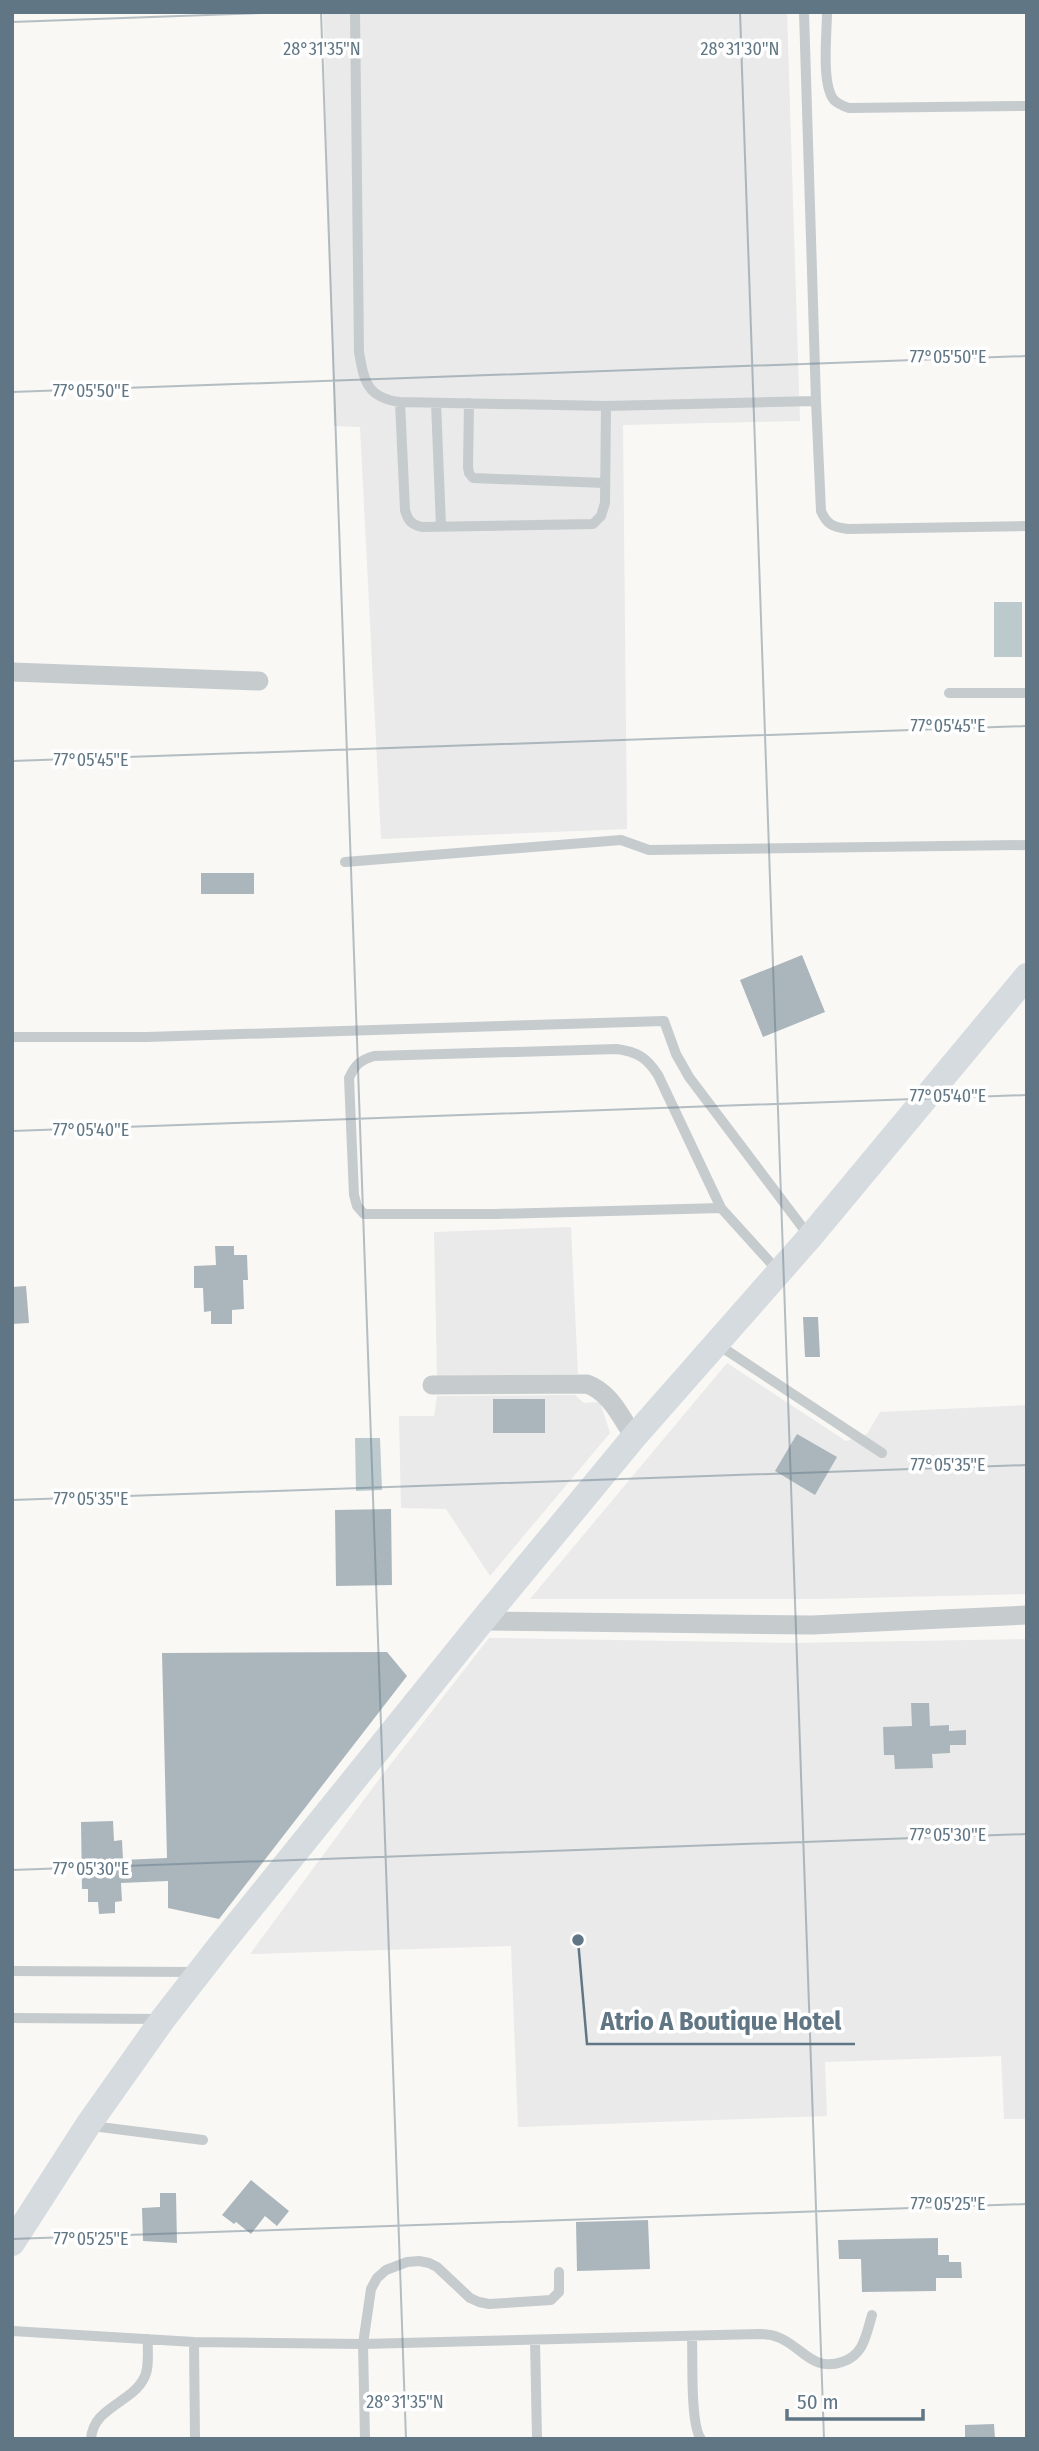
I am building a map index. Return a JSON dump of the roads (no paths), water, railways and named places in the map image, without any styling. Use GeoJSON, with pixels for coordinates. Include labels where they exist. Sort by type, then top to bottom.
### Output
{"type":"FeatureCollection","features":[{"type":"Feature","properties":{"kind":"main road"},"geometry":{"type":"LineString","coordinates":[[12,2243],[88,2125],[199,1972],[634,1437],[810,1237],[1027,976]]}},
{"type":"Feature","properties":{"kind":"street"},"geometry":{"type":"LineString","coordinates":[[12,672],[259,681]]}},
{"type":"Feature","properties":{"kind":"street"},"geometry":{"type":"LineString","coordinates":[[432,1385],[587,1384],[599,1388],[608,1397],[634,1437]]}},
{"type":"Feature","properties":{"kind":"street"},"geometry":{"type":"LineString","coordinates":[[482,1621],[812,1625],[1027,1615]]}},
{"type":"Feature","properties":{"kind":"lane"},"geometry":{"type":"LineString","coordinates":[[355,12],[359,352],[363,376],[372,391],[385,400],[400,402],[606,406],[817,401]]}},
{"type":"Feature","properties":{"kind":"lane"},"geometry":{"type":"LineString","coordinates":[[804,12],[821,511],[825,521],[833,527],[848,529],[1027,526]]}},
{"type":"Feature","properties":{"kind":"lane"},"geometry":{"type":"LineString","coordinates":[[827,12],[827,85],[835,101],[841,105],[849,108],[1027,106]]}},
{"type":"Feature","properties":{"kind":"lane"},"geometry":{"type":"LineString","coordinates":[[400,402],[405,510],[408,520],[413,525],[441,526],[593,524],[601,516],[605,503],[606,406]]}},
{"type":"Feature","properties":{"kind":"lane"},"geometry":{"type":"LineString","coordinates":[[436,402],[441,526]]}},
{"type":"Feature","properties":{"kind":"lane"},"geometry":{"type":"LineString","coordinates":[[469,403],[468,467],[473,478],[606,483]]}},
{"type":"Feature","properties":{"kind":"lane"},"geometry":{"type":"LineString","coordinates":[[949,693],[1027,693]]}},
{"type":"Feature","properties":{"kind":"lane"},"geometry":{"type":"LineString","coordinates":[[345,862],[621,840],[649,850],[1027,845]]}},
{"type":"Feature","properties":{"kind":"lane"},"geometry":{"type":"LineString","coordinates":[[12,1037],[145,1037],[664,1021],[672,1044],[690,1077],[810,1237]]}},
{"type":"Feature","properties":{"kind":"lane"},"geometry":{"type":"LineString","coordinates":[[721,1208],[495,1214],[364,1214],[357,1206],[354,1195],[349,1078],[362,1059],[374,1056],[617,1049],[634,1051],[649,1060],[658,1075],[721,1208],[779,1273]]}},
{"type":"Feature","properties":{"kind":"lane"},"geometry":{"type":"LineString","coordinates":[[717,1344],[882,1453]]}},
{"type":"Feature","properties":{"kind":"lane"},"geometry":{"type":"LineString","coordinates":[[12,1971],[199,1972]]}},
{"type":"Feature","properties":{"kind":"lane"},"geometry":{"type":"LineString","coordinates":[[12,2018],[163,2019]]}},
{"type":"Feature","properties":{"kind":"lane"},"geometry":{"type":"LineString","coordinates":[[88,2125],[203,2140]]}},
{"type":"Feature","properties":{"kind":"lane"},"geometry":{"type":"LineString","coordinates":[[365,2439],[363,2344],[371,2289],[377,2278],[386,2270],[396,2265],[419,2261],[429,2263],[437,2267],[470,2298],[489,2304],[551,2300],[559,2292],[559,2272]]}},
{"type":"Feature","properties":{"kind":"lane"},"geometry":{"type":"LineString","coordinates":[[12,2331],[194,2342],[363,2344],[759,2334],[775,2336],[818,2364],[834,2365],[849,2360],[861,2349],[872,2315]]}},
{"type":"Feature","properties":{"kind":"lane"},"geometry":{"type":"LineString","coordinates":[[692,2337],[694,2418],[697,2435],[701,2439]]}},
{"type":"Feature","properties":{"kind":"lane"},"geometry":{"type":"LineString","coordinates":[[92,2439],[95,2423],[146,2376],[148,2339]]}},
{"type":"Feature","properties":{"kind":"lane"},"geometry":{"type":"LineString","coordinates":[[535,2340],[537,2439]]}},
{"type":"Feature","properties":{"kind":"lane"},"geometry":{"type":"LineString","coordinates":[[194,2342],[195,2439]]}},
{"type":"Feature","properties":{"kind":"place","name":"Atrio A Boutique Hotel"},"geometry":{"type":"Point","coordinates":[578,1940]}}]}
